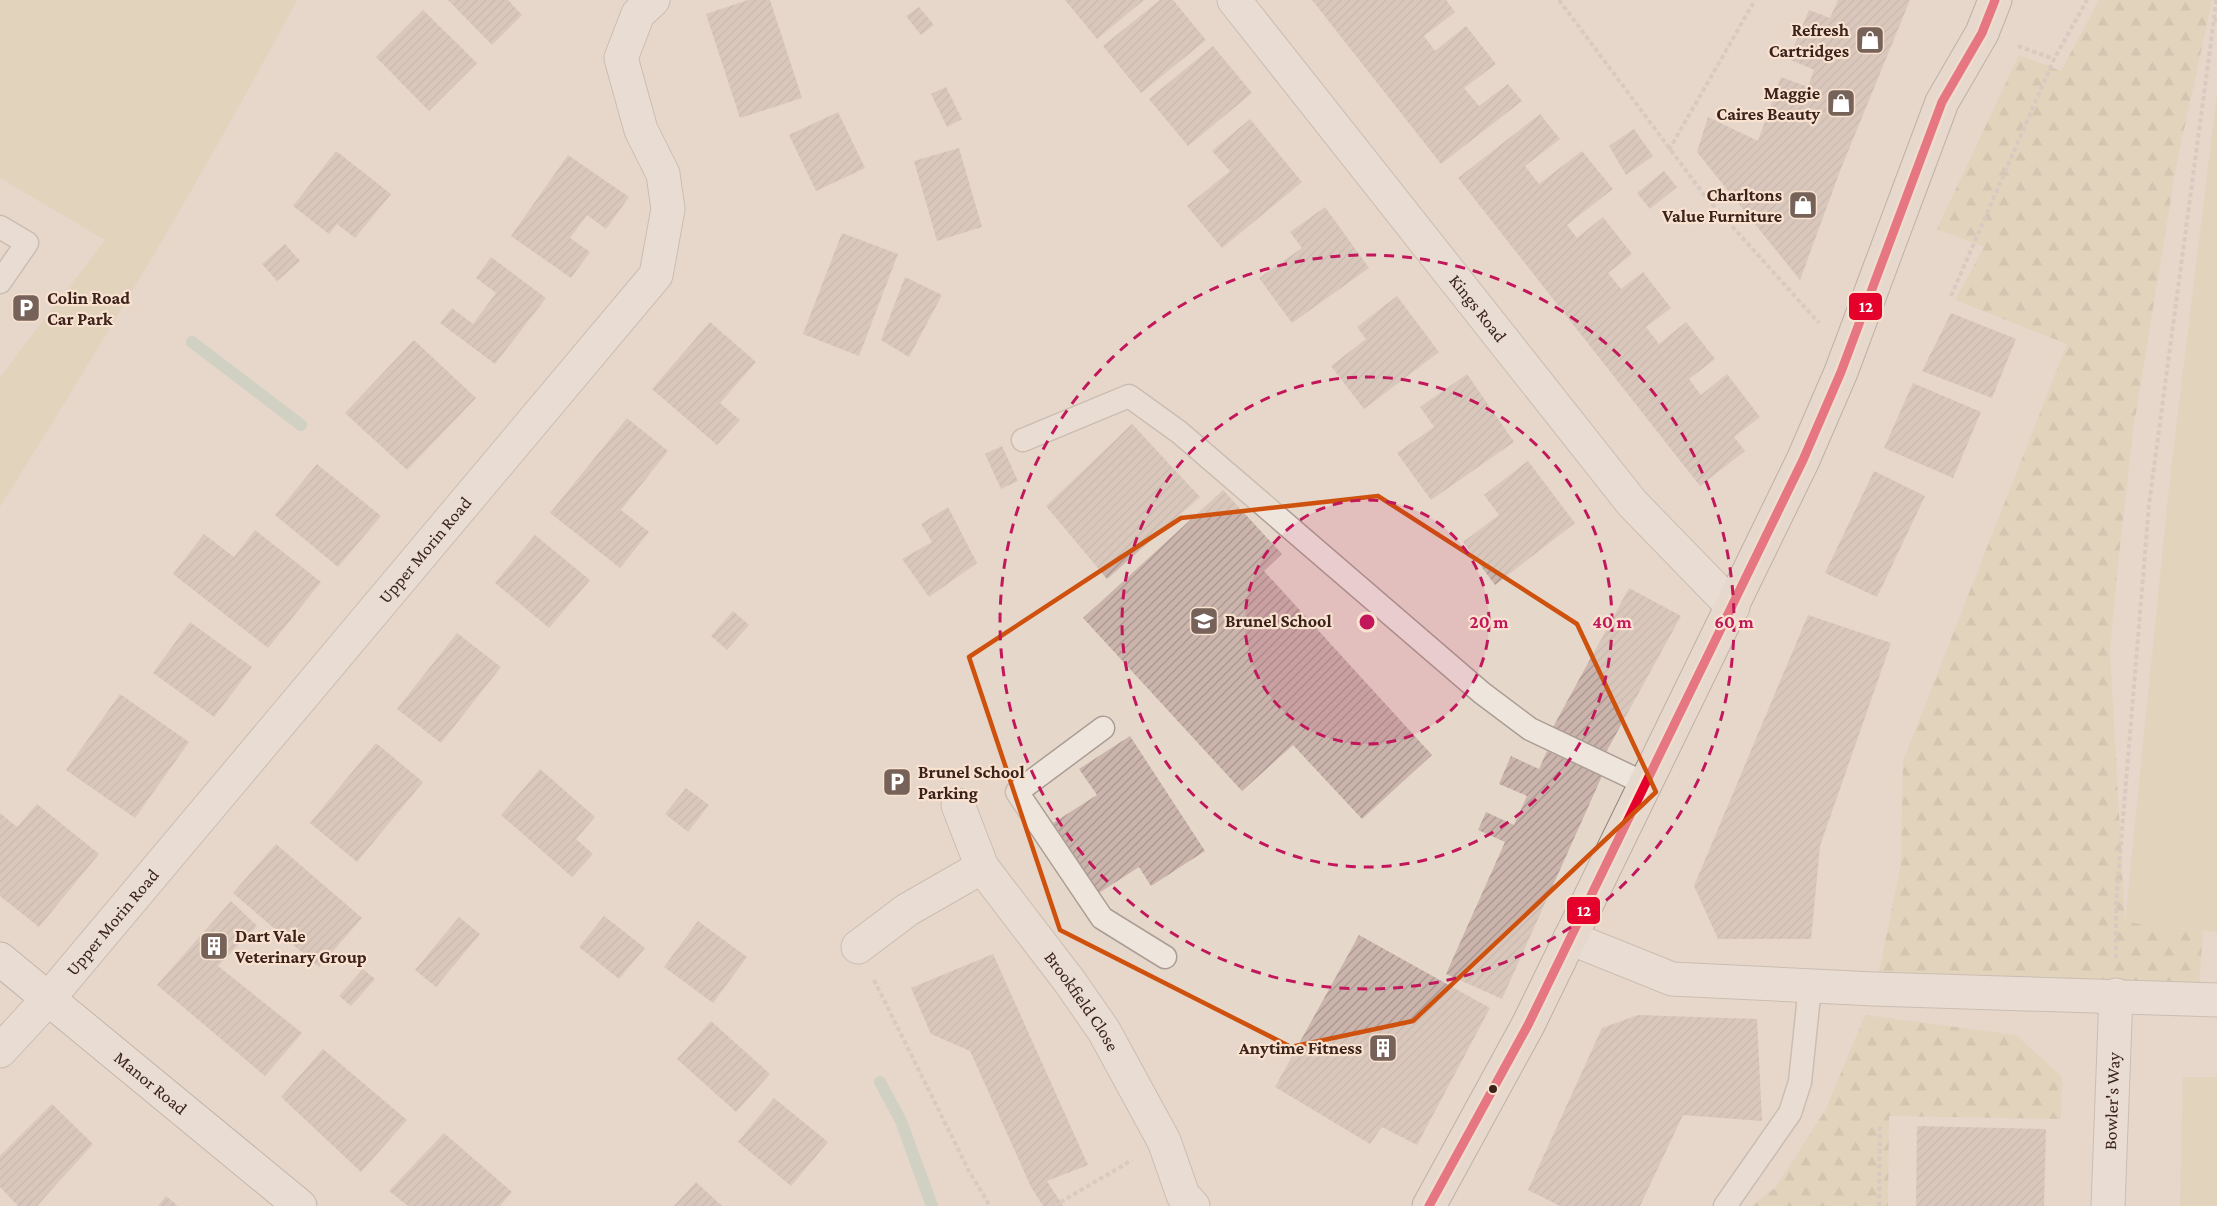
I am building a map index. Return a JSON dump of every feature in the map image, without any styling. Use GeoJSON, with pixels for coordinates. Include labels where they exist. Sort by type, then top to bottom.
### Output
{"type":"FeatureCollection","features":[{"type":"Feature","properties":{"kind":"main road"},"geometry":{"type":"LineString","coordinates":[[1430,1206],[1528,1025],[1803,460],[1847,355],[1942,102],[1982,33],[1995,0]]}},
{"type":"Feature","properties":{"kind":"street","name":"Upper Morin Road"},"geometry":{"type":"LineString","coordinates":[[0,1051],[48,999],[656,275],[668,209],[663,174],[641,130],[621,58],[638,14],[653,0]]}},
{"type":"Feature","properties":{"kind":"street","name":"Kings Road"},"geometry":{"type":"LineString","coordinates":[[1234,0],[1632,503],[1733,606]]}},
{"type":"Feature","properties":{"kind":"street","name":"Brookfield Close"},"geometry":{"type":"LineString","coordinates":[[958,805],[982,867],[1065,974],[1104,1031],[1164,1141],[1183,1195],[1193,1206]]}},
{"type":"Feature","properties":{"kind":"street"},"geometry":{"type":"LineString","coordinates":[[858,947],[907,910],[982,867]]}},
{"type":"Feature","properties":{"kind":"street"},"geometry":{"type":"LineString","coordinates":[[1570,938],[1672,979],[2217,1000]]}},
{"type":"Feature","properties":{"kind":"street","name":"Manor Road"},"geometry":{"type":"LineString","coordinates":[[0,959],[300,1206]]}},
{"type":"Feature","properties":{"kind":"street","name":"Bowler's Way"},"geometry":{"type":"LineString","coordinates":[[2108,1206],[2116,995]]}},
{"type":"Feature","properties":{"kind":"lane"},"geometry":{"type":"LineString","coordinates":[[0,227],[27,243],[0,282]]}},
{"type":"Feature","properties":{"kind":"lane"},"geometry":{"type":"LineString","coordinates":[[1023,440],[1129,396],[1179,432],[1482,693],[1530,729],[1646,784]]}},
{"type":"Feature","properties":{"kind":"lane"},"geometry":{"type":"LineString","coordinates":[[1103,729],[1017,792],[1102,918],[1165,957]]}},
{"type":"Feature","properties":{"kind":"lane"},"geometry":{"type":"LineString","coordinates":[[1725,1206],[1790,1113],[1800,1082],[1810,986]]}},
{"type":"Feature","properties":{"kind":"path"},"geometry":{"type":"LineString","coordinates":[[1558,0],[1704,196],[1847,355]]}},
{"type":"Feature","properties":{"kind":"path"},"geometry":{"type":"LineString","coordinates":[[1669,151],[1755,0]]}},
{"type":"Feature","properties":{"kind":"path"},"geometry":{"type":"LineString","coordinates":[[1951,296],[2054,59],[2087,0]]}},
{"type":"Feature","properties":{"kind":"path"},"geometry":{"type":"LineString","coordinates":[[2116,951],[2116,903],[2149,505],[2216,20],[2216,0]]}},
{"type":"Feature","properties":{"kind":"path"},"geometry":{"type":"LineString","coordinates":[[858,947],[969,1171],[990,1206]]}},
{"type":"Feature","properties":{"kind":"path"},"geometry":{"type":"LineString","coordinates":[[1879,1206],[1880,1125]]}},
{"type":"Feature","properties":{"kind":"path"},"geometry":{"type":"LineString","coordinates":[[1054,1206],[1164,1141]]}},
{"type":"Feature","properties":{"kind":"highlighted area"},"geometry":{"type":"Polygon","coordinates":[[[1378,496],[1577,624],[1656,792],[1413,1021],[1291,1047],[1060,930],[969,657],[1181,518],[1378,496]]]}},
{"type":"Feature","properties":{"kind":"green space"},"geometry":{"type":"Polygon","coordinates":[[[0,0],[297,0],[153,256],[0,507],[0,377],[105,240],[0,178],[0,0]]]}},
{"type":"Feature","properties":{"kind":"green space"},"geometry":{"type":"Polygon","coordinates":[[[2099,0],[2217,0],[2212,1],[2176,167],[2133,431],[2110,652],[2125,922],[2203,931],[2199,988],[1878,976],[1901,864],[1903,761],[2067,344],[1955,300],[1984,247],[1937,229],[2019,55],[2061,71],[2099,0]]]}},
{"type":"Feature","properties":{"kind":"green space"},"geometry":{"type":"Polygon","coordinates":[[[2217,93],[2217,932],[2125,922],[2170,478],[2217,93]]]}},
{"type":"Feature","properties":{"kind":"green space"},"geometry":{"type":"Polygon","coordinates":[[[1865,1015],[2016,1035],[2062,1077],[2061,1119],[1889,1116],[1888,1206],[1752,1206],[1776,1187],[1826,1109],[1865,1015]]]}},
{"type":"Feature","properties":{"kind":"green space"},"geometry":{"type":"Polygon","coordinates":[[[2183,1077],[2217,1077],[2217,1206],[2180,1206],[2183,1077]]]}},
{"type":"Feature","properties":{"kind":"building"},"geometry":{"type":"Polygon","coordinates":[[[448,0],[508,0],[522,15],[492,45],[448,0]]]}},
{"type":"Feature","properties":{"kind":"building"},"geometry":{"type":"Polygon","coordinates":[[[748,0],[770,0],[802,98],[740,118],[706,14],[748,0]]]}},
{"type":"Feature","properties":{"kind":"building"},"geometry":{"type":"Polygon","coordinates":[[[1065,0],[1144,0],[1097,39],[1065,0]]]}},
{"type":"Feature","properties":{"kind":"building"},"geometry":{"type":"Polygon","coordinates":[[[1160,0],[1173,0],[1206,40],[1141,93],[1103,46],[1160,0]]]}},
{"type":"Feature","properties":{"kind":"building"},"geometry":{"type":"Polygon","coordinates":[[[1312,0],[1446,0],[1455,12],[1424,36],[1435,51],[1466,26],[1496,64],[1464,88],[1479,106],[1508,84],[1522,101],[1441,164],[1312,0]]]}},
{"type":"Feature","properties":{"kind":"building"},"geometry":{"type":"Polygon","coordinates":[[[1838,0],[1910,0],[1840,171],[1800,280],[1697,152],[1708,117],[1758,141],[1781,77],[1808,87],[1814,70],[1789,59],[1809,10],[1830,18],[1838,0]]]}},
{"type":"Feature","properties":{"kind":"building"},"geometry":{"type":"Polygon","coordinates":[[[919,7],[934,25],[921,35],[906,16],[919,7]]]}},
{"type":"Feature","properties":{"kind":"building"},"geometry":{"type":"Polygon","coordinates":[[[423,10],[477,63],[429,111],[376,57],[423,10]]]}},
{"type":"Feature","properties":{"kind":"building"},"geometry":{"type":"Polygon","coordinates":[[[1213,46],[1252,93],[1188,146],[1149,99],[1213,46]]]}},
{"type":"Feature","properties":{"kind":"building"},"geometry":{"type":"Polygon","coordinates":[[[946,87],[962,119],[947,127],[931,94],[946,87]]]}},
{"type":"Feature","properties":{"kind":"building"},"geometry":{"type":"Polygon","coordinates":[[[838,112],[865,168],[816,191],[789,135],[838,112]]]}},
{"type":"Feature","properties":{"kind":"building"},"geometry":{"type":"Polygon","coordinates":[[[1540,114],[1560,139],[1525,166],[1539,184],[1582,151],[1613,189],[1567,225],[1577,238],[1603,217],[1632,254],[1608,273],[1621,289],[1643,272],[1671,308],[1646,327],[1659,344],[1686,322],[1715,359],[1689,379],[1701,395],[1727,374],[1760,417],[1734,437],[1745,451],[1700,486],[1458,178],[1540,114]]]}},
{"type":"Feature","properties":{"kind":"building"},"geometry":{"type":"Polygon","coordinates":[[[1250,119],[1302,182],[1222,248],[1187,206],[1230,171],[1212,151],[1250,119]]]}},
{"type":"Feature","properties":{"kind":"building"},"geometry":{"type":"Polygon","coordinates":[[[1634,129],[1653,156],[1626,175],[1609,146],[1634,129]]]}},
{"type":"Feature","properties":{"kind":"building"},"geometry":{"type":"Polygon","coordinates":[[[959,148],[982,227],[937,241],[914,161],[959,148]]]}},
{"type":"Feature","properties":{"kind":"building"},"geometry":{"type":"Polygon","coordinates":[[[336,151],[391,194],[355,238],[337,224],[329,234],[293,206],[336,151]]]}},
{"type":"Feature","properties":{"kind":"building"},"geometry":{"type":"Polygon","coordinates":[[[568,155],[629,197],[606,229],[587,215],[570,238],[590,252],[571,278],[511,236],[568,155]]]}},
{"type":"Feature","properties":{"kind":"building"},"geometry":{"type":"Polygon","coordinates":[[[1664,171],[1677,187],[1650,209],[1637,193],[1664,171]]]}},
{"type":"Feature","properties":{"kind":"building"},"geometry":{"type":"Polygon","coordinates":[[[1325,207],[1369,268],[1292,323],[1259,278],[1302,248],[1290,232],[1325,207]]]}},
{"type":"Feature","properties":{"kind":"building"},"geometry":{"type":"Polygon","coordinates":[[[842,233],[898,254],[859,356],[803,334],[842,233]]]}},
{"type":"Feature","properties":{"kind":"building"},"geometry":{"type":"Polygon","coordinates":[[[285,244],[300,261],[277,281],[262,264],[285,244]]]}},
{"type":"Feature","properties":{"kind":"building"},"geometry":{"type":"Polygon","coordinates":[[[491,257],[546,298],[495,364],[440,323],[452,308],[473,324],[496,293],[476,278],[491,257]]]}},
{"type":"Feature","properties":{"kind":"building"},"geometry":{"type":"Polygon","coordinates":[[[905,277],[942,295],[909,357],[881,340],[905,277]]]}},
{"type":"Feature","properties":{"kind":"building"},"geometry":{"type":"Polygon","coordinates":[[[1397,296],[1439,352],[1364,409],[1331,366],[1366,339],[1357,327],[1397,296]]]}},
{"type":"Feature","properties":{"kind":"building"},"geometry":{"type":"Polygon","coordinates":[[[1951,313],[2016,339],[1992,398],[1922,371],[1951,313]]]}},
{"type":"Feature","properties":{"kind":"building"},"geometry":{"type":"Polygon","coordinates":[[[710,322],[756,362],[720,403],[740,420],[717,445],[652,389],[710,322]]]}},
{"type":"Feature","properties":{"kind":"building"},"geometry":{"type":"Polygon","coordinates":[[[414,340],[476,398],[407,470],[345,413],[414,340]]]}},
{"type":"Feature","properties":{"kind":"building"},"geometry":{"type":"Polygon","coordinates":[[[1467,374],[1514,442],[1431,500],[1397,453],[1434,427],[1420,407],[1467,374]]]}},
{"type":"Feature","properties":{"kind":"building"},"geometry":{"type":"Polygon","coordinates":[[[1913,383],[1981,412],[1953,478],[1884,448],[1913,383]]]}},
{"type":"Feature","properties":{"kind":"building"},"geometry":{"type":"Polygon","coordinates":[[[627,418],[668,451],[621,510],[649,532],[620,568],[550,513],[627,418]]]}},
{"type":"Feature","properties":{"kind":"building"},"geometry":{"type":"Polygon","coordinates":[[[1132,424],[1200,497],[1107,579],[1046,506],[1132,424]]]}},
{"type":"Feature","properties":{"kind":"building"},"geometry":{"type":"Polygon","coordinates":[[[1002,446],[1018,481],[1001,489],[985,454],[1002,446]]]}},
{"type":"Feature","properties":{"kind":"building"},"geometry":{"type":"Polygon","coordinates":[[[1528,461],[1575,523],[1495,585],[1463,542],[1499,515],[1484,495],[1528,461]]]}},
{"type":"Feature","properties":{"kind":"building"},"geometry":{"type":"Polygon","coordinates":[[[317,464],[381,516],[338,567],[275,515],[317,464]]]}},
{"type":"Feature","properties":{"kind":"building"},"geometry":{"type":"Polygon","coordinates":[[[1874,471],[1925,496],[1877,597],[1825,573],[1874,471]]]}},
{"type":"Feature","properties":{"kind":"building"},"geometry":{"type":"Polygon","coordinates":[[[1223,490],[1282,554],[1264,571],[1432,755],[1362,819],[1293,745],[1242,791],[1083,618],[1223,490]]]}},
{"type":"Feature","properties":{"kind":"building"},"geometry":{"type":"Polygon","coordinates":[[[948,507],[977,563],[929,597],[902,559],[932,542],[921,524],[948,507]]]}},
{"type":"Feature","properties":{"kind":"building"},"geometry":{"type":"Polygon","coordinates":[[[255,530],[321,582],[268,648],[173,574],[204,534],[234,557],[255,530]]]}},
{"type":"Feature","properties":{"kind":"building"},"geometry":{"type":"Polygon","coordinates":[[[535,535],[590,580],[549,628],[495,583],[535,535]]]}},
{"type":"Feature","properties":{"kind":"building"},"geometry":{"type":"Polygon","coordinates":[[[1629,588],[1681,616],[1604,756],[1552,729],[1629,588]]]}},
{"type":"Feature","properties":{"kind":"building"},"geometry":{"type":"Polygon","coordinates":[[[733,611],[749,625],[727,650],[711,636],[733,611]]]}},
{"type":"Feature","properties":{"kind":"building"},"geometry":{"type":"Polygon","coordinates":[[[1808,615],[1891,643],[1820,846],[1811,939],[1718,939],[1694,886],[1808,615]]]}},
{"type":"Feature","properties":{"kind":"building"},"geometry":{"type":"Polygon","coordinates":[[[190,622],[252,667],[214,717],[153,673],[190,622]]]}},
{"type":"Feature","properties":{"kind":"building"},"geometry":{"type":"Polygon","coordinates":[[[457,633],[501,667],[441,743],[397,709],[457,633]]]}},
{"type":"Feature","properties":{"kind":"building"},"geometry":{"type":"Polygon","coordinates":[[[120,694],[189,742],[135,818],[66,770],[120,694]]]}},
{"type":"Feature","properties":{"kind":"building"},"geometry":{"type":"Polygon","coordinates":[[[1130,736],[1205,851],[1151,886],[1139,867],[1099,893],[1053,823],[1097,795],[1079,769],[1130,736]]]}},
{"type":"Feature","properties":{"kind":"building"},"geometry":{"type":"Polygon","coordinates":[[[376,743],[423,782],[357,862],[310,823],[376,743]]]}},
{"type":"Feature","properties":{"kind":"building"},"geometry":{"type":"Polygon","coordinates":[[[1547,751],[1602,776],[1502,999],[1446,974],[1505,842],[1478,830],[1486,812],[1514,825],[1527,796],[1499,784],[1511,756],[1539,769],[1547,751]]]}},
{"type":"Feature","properties":{"kind":"building"},"geometry":{"type":"Polygon","coordinates":[[[540,769],[595,817],[576,839],[593,854],[572,877],[501,815],[540,769]]]}},
{"type":"Feature","properties":{"kind":"building"},"geometry":{"type":"Polygon","coordinates":[[[686,788],[709,805],[688,832],[665,814],[686,788]]]}},
{"type":"Feature","properties":{"kind":"building"},"geometry":{"type":"Polygon","coordinates":[[[37,804],[99,854],[39,927],[0,896],[0,813],[17,827],[37,804]]]}},
{"type":"Feature","properties":{"kind":"building"},"geometry":{"type":"Polygon","coordinates":[[[276,844],[362,918],[319,967],[233,893],[276,844]]]}},
{"type":"Feature","properties":{"kind":"building"},"geometry":{"type":"Polygon","coordinates":[[[231,901],[257,926],[218,966],[302,1033],[265,1076],[157,985],[231,901]]]}},
{"type":"Feature","properties":{"kind":"building"},"geometry":{"type":"Polygon","coordinates":[[[604,916],[645,948],[619,979],[579,947],[604,916]]]}},
{"type":"Feature","properties":{"kind":"building"},"geometry":{"type":"Polygon","coordinates":[[[459,917],[480,934],[436,987],[415,970],[459,917]]]}},
{"type":"Feature","properties":{"kind":"building"},"geometry":{"type":"Polygon","coordinates":[[[698,921],[747,957],[713,1003],[664,967],[698,921]]]}},
{"type":"Feature","properties":{"kind":"building","name":"Anytime Fitness"},"geometry":{"type":"Polygon","coordinates":[[[1359,935],[1490,1008],[1417,1145],[1382,1127],[1370,1144],[1275,1087],[1359,935]]]}},
{"type":"Feature","properties":{"kind":"building"},"geometry":{"type":"Polygon","coordinates":[[[993,954],[1088,1165],[1047,1181],[1063,1206],[1043,1206],[1031,1187],[970,1051],[931,1034],[911,988],[993,954]]]}},
{"type":"Feature","properties":{"kind":"building"},"geometry":{"type":"Polygon","coordinates":[[[363,969],[375,979],[351,1006],[339,996],[363,969]]]}},
{"type":"Feature","properties":{"kind":"building"},"geometry":{"type":"Polygon","coordinates":[[[1638,1015],[1757,1019],[1762,1121],[1683,1115],[1640,1206],[1560,1206],[1528,1190],[1602,1028],[1638,1015]]]}},
{"type":"Feature","properties":{"kind":"building"},"geometry":{"type":"Polygon","coordinates":[[[711,1021],[770,1074],[736,1112],[677,1059],[711,1021]]]}},
{"type":"Feature","properties":{"kind":"building"},"geometry":{"type":"Polygon","coordinates":[[[323,1049],[407,1120],[361,1172],[281,1097],[323,1049]]]}},
{"type":"Feature","properties":{"kind":"building"},"geometry":{"type":"Polygon","coordinates":[[[774,1098],[828,1142],[791,1186],[738,1142],[774,1098]]]}},
{"type":"Feature","properties":{"kind":"building"},"geometry":{"type":"Polygon","coordinates":[[[52,1104],[93,1144],[37,1206],[18,1206],[0,1187],[0,1156],[52,1104]]]}},
{"type":"Feature","properties":{"kind":"building"},"geometry":{"type":"Polygon","coordinates":[[[1917,1126],[2046,1129],[2044,1206],[1916,1206],[1917,1126]]]}},
{"type":"Feature","properties":{"kind":"building"},"geometry":{"type":"Polygon","coordinates":[[[444,1133],[512,1192],[500,1206],[408,1206],[389,1191],[444,1133]]]}},
{"type":"Feature","properties":{"kind":"building"},"geometry":{"type":"Polygon","coordinates":[[[696,1182],[722,1206],[674,1206],[696,1182]]]}},
{"type":"Feature","properties":{"kind":"building"},"geometry":{"type":"Polygon","coordinates":[[[166,1196],[178,1206],[158,1206],[166,1196]]]}},
{"type":"Feature","properties":{"kind":"waterway"},"geometry":{"type":"LineString","coordinates":[[192,342],[301,425]]}},
{"type":"Feature","properties":{"kind":"waterway"},"geometry":{"type":"LineString","coordinates":[[880,1082],[901,1121],[932,1206]]}},
{"type":"Feature","properties":{"kind":"transit line","name":"12"},"geometry":{"type":"LineString","coordinates":[[1429,1206],[1528,1025],[1803,460],[1841,372],[1942,102],[1982,33],[1995,0]]}},
{"type":"Feature","properties":{"kind":"place","name":"Refresh Cartridges"},"geometry":{"type":"Point","coordinates":[1870,40]}},
{"type":"Feature","properties":{"kind":"place","name":"Maggie Caires Beauty"},"geometry":{"type":"Point","coordinates":[1841,103]}},
{"type":"Feature","properties":{"kind":"place","name":"Charltons Value Furniture"},"geometry":{"type":"Point","coordinates":[1803,205]}},
{"type":"Feature","properties":{"kind":"place","name":"Colin Road Car Park"},"geometry":{"type":"Point","coordinates":[26,308]}},
{"type":"Feature","properties":{"kind":"place","name":"Brunel School"},"geometry":{"type":"Point","coordinates":[1204,621]}},
{"type":"Feature","properties":{"kind":"place","name":"Brunel School Parking"},"geometry":{"type":"Point","coordinates":[897,782]}},
{"type":"Feature","properties":{"kind":"place","name":"Dart Vale Veterinary Group"},"geometry":{"type":"Point","coordinates":[214,946]}},
{"type":"Feature","properties":{"kind":"place","name":"Anytime Fitness"},"geometry":{"type":"Point","coordinates":[1383,1048]}}]}
